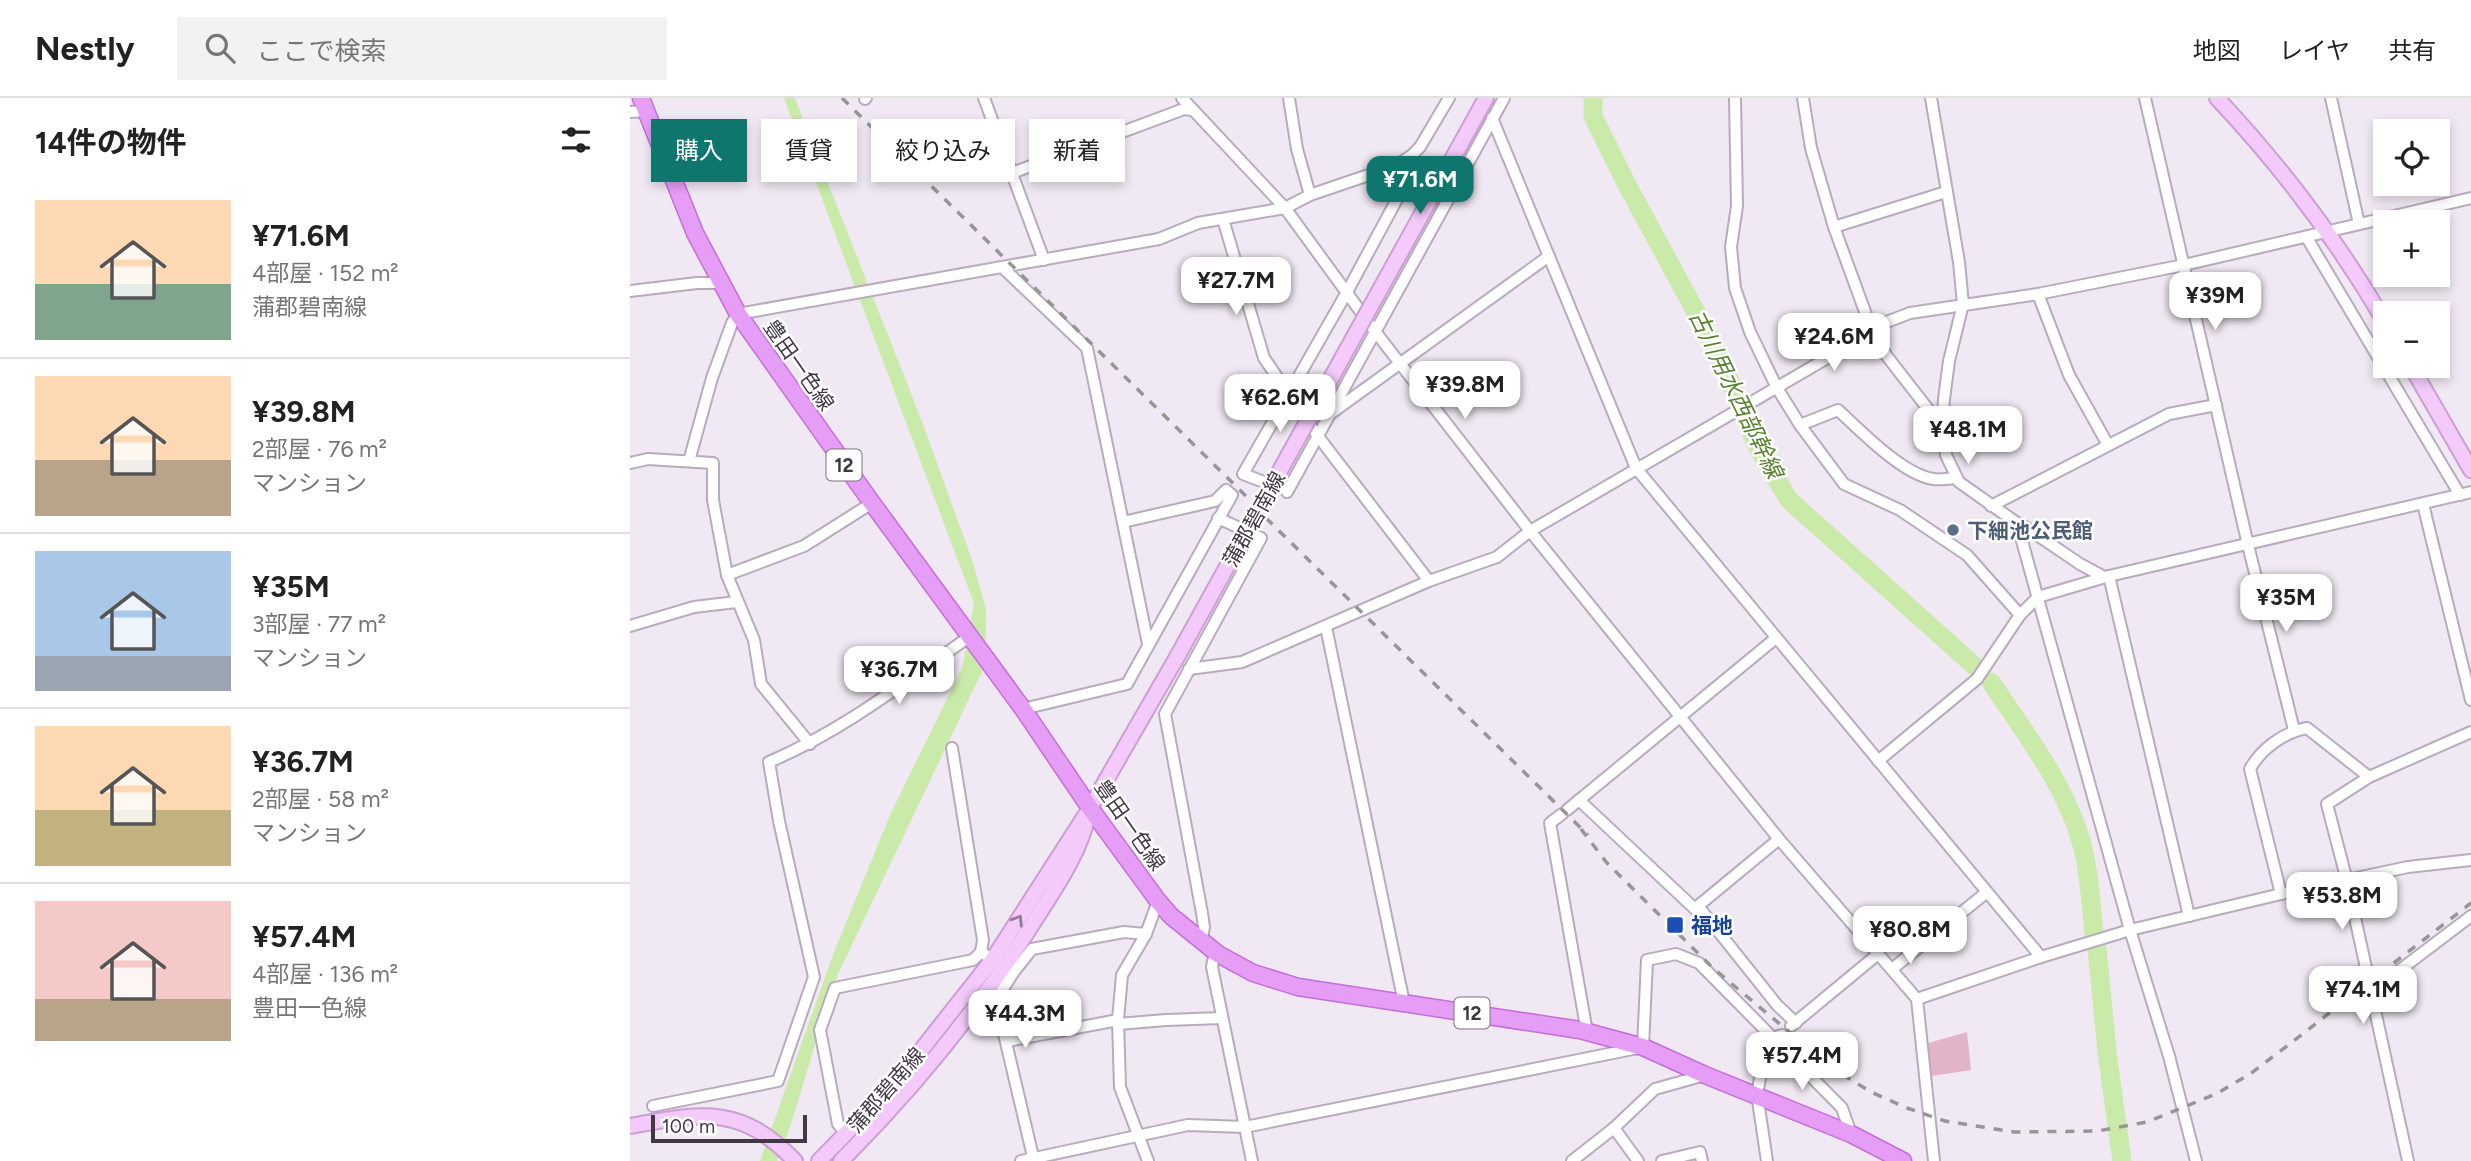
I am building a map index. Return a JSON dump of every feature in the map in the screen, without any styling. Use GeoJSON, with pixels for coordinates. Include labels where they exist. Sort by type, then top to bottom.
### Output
{"type":"FeatureCollection","features":[{"type":"Feature","properties":{"kind":"main road","name":"蒲郡碧南線"},"geometry":{"type":"LineString","coordinates":[[1414,228],[1478,98]]}},
{"type":"Feature","properties":{"kind":"main road","name":"蒲郡碧南線"},"geometry":{"type":"LineString","coordinates":[[819,1161],[896,1082],[1090,807],[1177,657],[1486,98]]}},
{"type":"Feature","properties":{"kind":"main road"},"geometry":{"type":"LineString","coordinates":[[2217,98],[2279,167],[2329,232],[2373,303]]}},
{"type":"Feature","properties":{"kind":"main road","name":"豊田一色線"},"geometry":{"type":"LineString","coordinates":[[639,107],[695,233],[719,283],[738,314],[1158,901],[1201,942],[1253,973],[1298,987],[1587,1031],[1643,1046],[1705,1075],[1851,1134],[1892,1159]]}},
{"type":"Feature","properties":{"kind":"main road"},"geometry":{"type":"LineString","coordinates":[[2418,378],[2471,470]]}},
{"type":"Feature","properties":{"kind":"main road","name":"蒲郡碧南線"},"geometry":{"type":"LineString","coordinates":[[841,1161],[906,1091],[1009,971],[1084,836],[1090,807]]}},
{"type":"Feature","properties":{"kind":"main road"},"geometry":{"type":"LineString","coordinates":[[630,1126],[666,1119],[713,1115],[754,1127],[776,1142],[796,1161]]}},
{"type":"Feature","properties":{"kind":"street"},"geometry":{"type":"LineString","coordinates":[[984,98],[992,119]]}},
{"type":"Feature","properties":{"kind":"street"},"geometry":{"type":"LineString","coordinates":[[1182,98],[1285,208],[1374,330],[1530,531],[1779,839],[1917,999],[1934,1161]]}},
{"type":"Feature","properties":{"kind":"street"},"geometry":{"type":"LineString","coordinates":[[1289,98],[1297,149],[1310,195]]}},
{"type":"Feature","properties":{"kind":"street"},"geometry":{"type":"LineString","coordinates":[[689,461],[712,378],[732,323],[738,314],[1159,239],[1198,223],[1285,208],[1310,195],[1395,166],[1411,156],[1430,131],[1449,98]]}},
{"type":"Feature","properties":{"kind":"street"},"geometry":{"type":"LineString","coordinates":[[1287,492],[1504,98]]}},
{"type":"Feature","properties":{"kind":"street"},"geometry":{"type":"LineString","coordinates":[[1735,98],[1737,206],[1731,247],[1734,288],[1750,332],[1777,388],[1800,425],[1844,484],[1900,510],[1966,555],[2020,615]]}},
{"type":"Feature","properties":{"kind":"street"},"geometry":{"type":"LineString","coordinates":[[1803,98],[1811,148],[1834,227],[1871,328],[1886,355],[1942,427]]}},
{"type":"Feature","properties":{"kind":"street"},"geometry":{"type":"LineString","coordinates":[[1931,98],[1959,262],[1963,304],[1949,361],[1942,427],[1946,455],[1955,478],[1976,496],[2107,577],[2189,916]]}},
{"type":"Feature","properties":{"kind":"street"},"geometry":{"type":"LineString","coordinates":[[2145,98],[2248,545],[2294,730]]}},
{"type":"Feature","properties":{"kind":"street"},"geometry":{"type":"LineString","coordinates":[[2331,98],[2359,224]]}},
{"type":"Feature","properties":{"kind":"street"},"geometry":{"type":"LineString","coordinates":[[1015,172],[1184,109],[1192,110]]}},
{"type":"Feature","properties":{"kind":"street"},"geometry":{"type":"LineString","coordinates":[[1492,118],[1636,468],[2041,957]]}},
{"type":"Feature","properties":{"kind":"street"},"geometry":{"type":"LineString","coordinates":[[1264,482],[1243,474],[1409,177],[1415,165],[1411,156]]}},
{"type":"Feature","properties":{"kind":"street"},"geometry":{"type":"LineString","coordinates":[[1015,181],[1044,260]]}},
{"type":"Feature","properties":{"kind":"street"},"geometry":{"type":"LineString","coordinates":[[1834,227],[1946,192]]}},
{"type":"Feature","properties":{"kind":"street"},"geometry":{"type":"LineString","coordinates":[[1189,669],[1242,662],[1429,581],[1497,557],[1530,531],[1848,346],[1871,328],[1910,313],[2038,294],[2184,265],[2471,198]]}},
{"type":"Feature","properties":{"kind":"street"},"geometry":{"type":"LineString","coordinates":[[1223,219],[1264,358],[1317,435],[1429,581]]}},
{"type":"Feature","properties":{"kind":"street"},"geometry":{"type":"LineString","coordinates":[[1878,761],[1977,679],[2020,615],[2038,597],[2107,577],[2465,494],[2307,238]]}},
{"type":"Feature","properties":{"kind":"street"},"geometry":{"type":"LineString","coordinates":[[1328,416],[1549,256]]}},
{"type":"Feature","properties":{"kind":"street"},"geometry":{"type":"LineString","coordinates":[[1002,267],[1087,348],[1148,644]]}},
{"type":"Feature","properties":{"kind":"street"},"geometry":{"type":"LineString","coordinates":[[630,291],[719,283]]}},
{"type":"Feature","properties":{"kind":"street"},"geometry":{"type":"LineString","coordinates":[[2038,294],[2069,375],[2108,444]]}},
{"type":"Feature","properties":{"kind":"street"},"geometry":{"type":"LineString","coordinates":[[1991,506],[2169,414],[2216,405]]}},
{"type":"Feature","properties":{"kind":"street"},"geometry":{"type":"LineString","coordinates":[[1800,425],[1838,410],[1892,458],[1928,478],[1955,478]]}},
{"type":"Feature","properties":{"kind":"street"},"geometry":{"type":"LineString","coordinates":[[630,463],[648,459],[713,463],[713,499],[727,575],[754,640],[761,684],[810,744]]}},
{"type":"Feature","properties":{"kind":"street"},"geometry":{"type":"LineString","coordinates":[[1023,709],[1127,684],[1232,495],[1226,490],[1215,501],[1123,522]]}},
{"type":"Feature","properties":{"kind":"street"},"geometry":{"type":"LineString","coordinates":[[727,575],[804,546],[872,503]]}},
{"type":"Feature","properties":{"kind":"street"},"geometry":{"type":"LineString","coordinates":[[2423,504],[2471,700]]}},
{"type":"Feature","properties":{"kind":"street"},"geometry":{"type":"LineString","coordinates":[[1201,942],[1204,927],[1202,913],[1165,713],[1261,538],[1218,519]]}},
{"type":"Feature","properties":{"kind":"street"},"geometry":{"type":"LineString","coordinates":[[2017,523],[2130,930],[2169,1056],[2196,1161]]}},
{"type":"Feature","properties":{"kind":"street"},"geometry":{"type":"LineString","coordinates":[[630,626],[694,607],[736,602]]}},
{"type":"Feature","properties":{"kind":"street"},"geometry":{"type":"LineString","coordinates":[[1326,626],[1404,1003]]}},
{"type":"Feature","properties":{"kind":"street"},"geometry":{"type":"LineString","coordinates":[[653,1106],[778,1081],[814,977],[779,821],[769,762],[810,744],[850,721],[969,637]]}},
{"type":"Feature","properties":{"kind":"street"},"geometry":{"type":"LineString","coordinates":[[1587,1031],[1550,823],[1776,638]]}},
{"type":"Feature","properties":{"kind":"street"},"geometry":{"type":"LineString","coordinates":[[2281,894],[2250,769],[2258,755],[2294,730],[2307,728],[2369,777]]}},
{"type":"Feature","properties":{"kind":"street"},"geometry":{"type":"LineString","coordinates":[[2368,977],[2327,804],[2369,777],[2471,732]]}},
{"type":"Feature","properties":{"kind":"street"},"geometry":{"type":"LineString","coordinates":[[952,748],[983,940],[987,955],[1009,971]]}},
{"type":"Feature","properties":{"kind":"street"},"geometry":{"type":"LineString","coordinates":[[1579,800],[1695,909],[1779,839]]}},
{"type":"Feature","properties":{"kind":"street"},"geometry":{"type":"LineString","coordinates":[[1917,999],[2130,930],[2408,867],[2471,860]]}},
{"type":"Feature","properties":{"kind":"street"},"geometry":{"type":"LineString","coordinates":[[1892,969],[1987,892]]}},
{"type":"Feature","properties":{"kind":"street"},"geometry":{"type":"LineString","coordinates":[[1148,1161],[1120,1087],[1118,1022],[1122,975],[1146,934],[1158,901]]}},
{"type":"Feature","properties":{"kind":"street"},"geometry":{"type":"LineString","coordinates":[[1698,906],[1777,1005],[1785,1030]]}},
{"type":"Feature","properties":{"kind":"street"},"geometry":{"type":"LineString","coordinates":[[2408,1161],[2371,992],[2471,916]]}},
{"type":"Feature","properties":{"kind":"street"},"geometry":{"type":"LineString","coordinates":[[1034,1160],[996,1000],[1009,971],[1032,949],[1124,932],[1146,934]]}},
{"type":"Feature","properties":{"kind":"street"},"geometry":{"type":"LineString","coordinates":[[1219,954],[1212,967],[1252,1161]]}},
{"type":"Feature","properties":{"kind":"street"},"geometry":{"type":"LineString","coordinates":[[1021,1161],[1188,1125],[1245,1127],[1643,1046],[1647,960],[1676,954],[1699,963],[1785,1030],[1842,1108],[1851,1134]]}},
{"type":"Feature","properties":{"kind":"street"},"geometry":{"type":"LineString","coordinates":[[1767,1161],[1757,1094],[1767,1042],[1878,954]]}},
{"type":"Feature","properties":{"kind":"street"},"geometry":{"type":"LineString","coordinates":[[848,1134],[838,1124],[820,1030],[835,988],[987,955]]}},
{"type":"Feature","properties":{"kind":"street"},"geometry":{"type":"LineString","coordinates":[[1007,1041],[1118,1022],[1222,1018]]}},
{"type":"Feature","properties":{"kind":"street"},"geometry":{"type":"LineString","coordinates":[[1572,1161],[1614,1128],[1655,1089],[1705,1075]]}},
{"type":"Feature","properties":{"kind":"street"},"geometry":{"type":"LineString","coordinates":[[1614,1128],[1638,1161]]}},
{"type":"Feature","properties":{"kind":"street"},"geometry":{"type":"LineString","coordinates":[[1662,1161],[1700,1152],[1702,1161]]}},
{"type":"Feature","properties":{"kind":"shaded area"},"geometry":{"type":"Polygon","coordinates":[[[784,98],[795,98],[803,119],[792,119],[784,98]]]}},
{"type":"Feature","properties":{"kind":"shaded area"},"geometry":{"type":"Polygon","coordinates":[[[816,182],[828,182],[921,419],[972,560],[986,609],[985,665],[837,976],[777,1161],[760,1161],[834,952],[891,813],[962,668],[974,603],[816,182]]]}},
{"type":"Feature","properties":{"kind":"shaded area"},"geometry":{"type":"Polygon","coordinates":[[[1967,1032],[1971,1070],[1932,1076],[1928,1043],[1967,1032]]]}},
{"type":"Feature","properties":{"kind":"waterway","name":"古川用水西部幹線"},"geometry":{"type":"LineString","coordinates":[[1593,98],[1593,116],[1704,327],[1758,448],[1789,500],[1978,669]]}},
{"type":"Feature","properties":{"kind":"waterway","name":"古川用水西部幹線"},"geometry":{"type":"LineString","coordinates":[[1991,682],[2058,785],[2068,807],[2086,863],[2094,933]]}},
{"type":"Feature","properties":{"kind":"waterway","name":"古川用水西部幹線"},"geometry":{"type":"LineString","coordinates":[[2097,948],[2107,1052],[2122,1161]]}},
{"type":"Feature","properties":{"kind":"railway"},"geometry":{"type":"LineString","coordinates":[[842,98],[1252,502]]}},
{"type":"Feature","properties":{"kind":"railway"},"geometry":{"type":"LineString","coordinates":[[1266,518],[1588,835]]}},
{"type":"Feature","properties":{"kind":"railway"},"geometry":{"type":"LineString","coordinates":[[1581,829],[1607,863],[1714,969],[1835,1070],[1871,1092],[1907,1108],[1945,1121],[2014,1132],[2098,1131],[2147,1122],[2216,1094],[2250,1074],[2471,903]]}},
{"type":"Feature","properties":{"kind":"place","name":"下細池公民館"},"geometry":{"type":"Point","coordinates":[1953,530]}},
{"type":"Feature","properties":{"kind":"place","name":"福地"},"geometry":{"type":"Point","coordinates":[1675,925]}}]}
